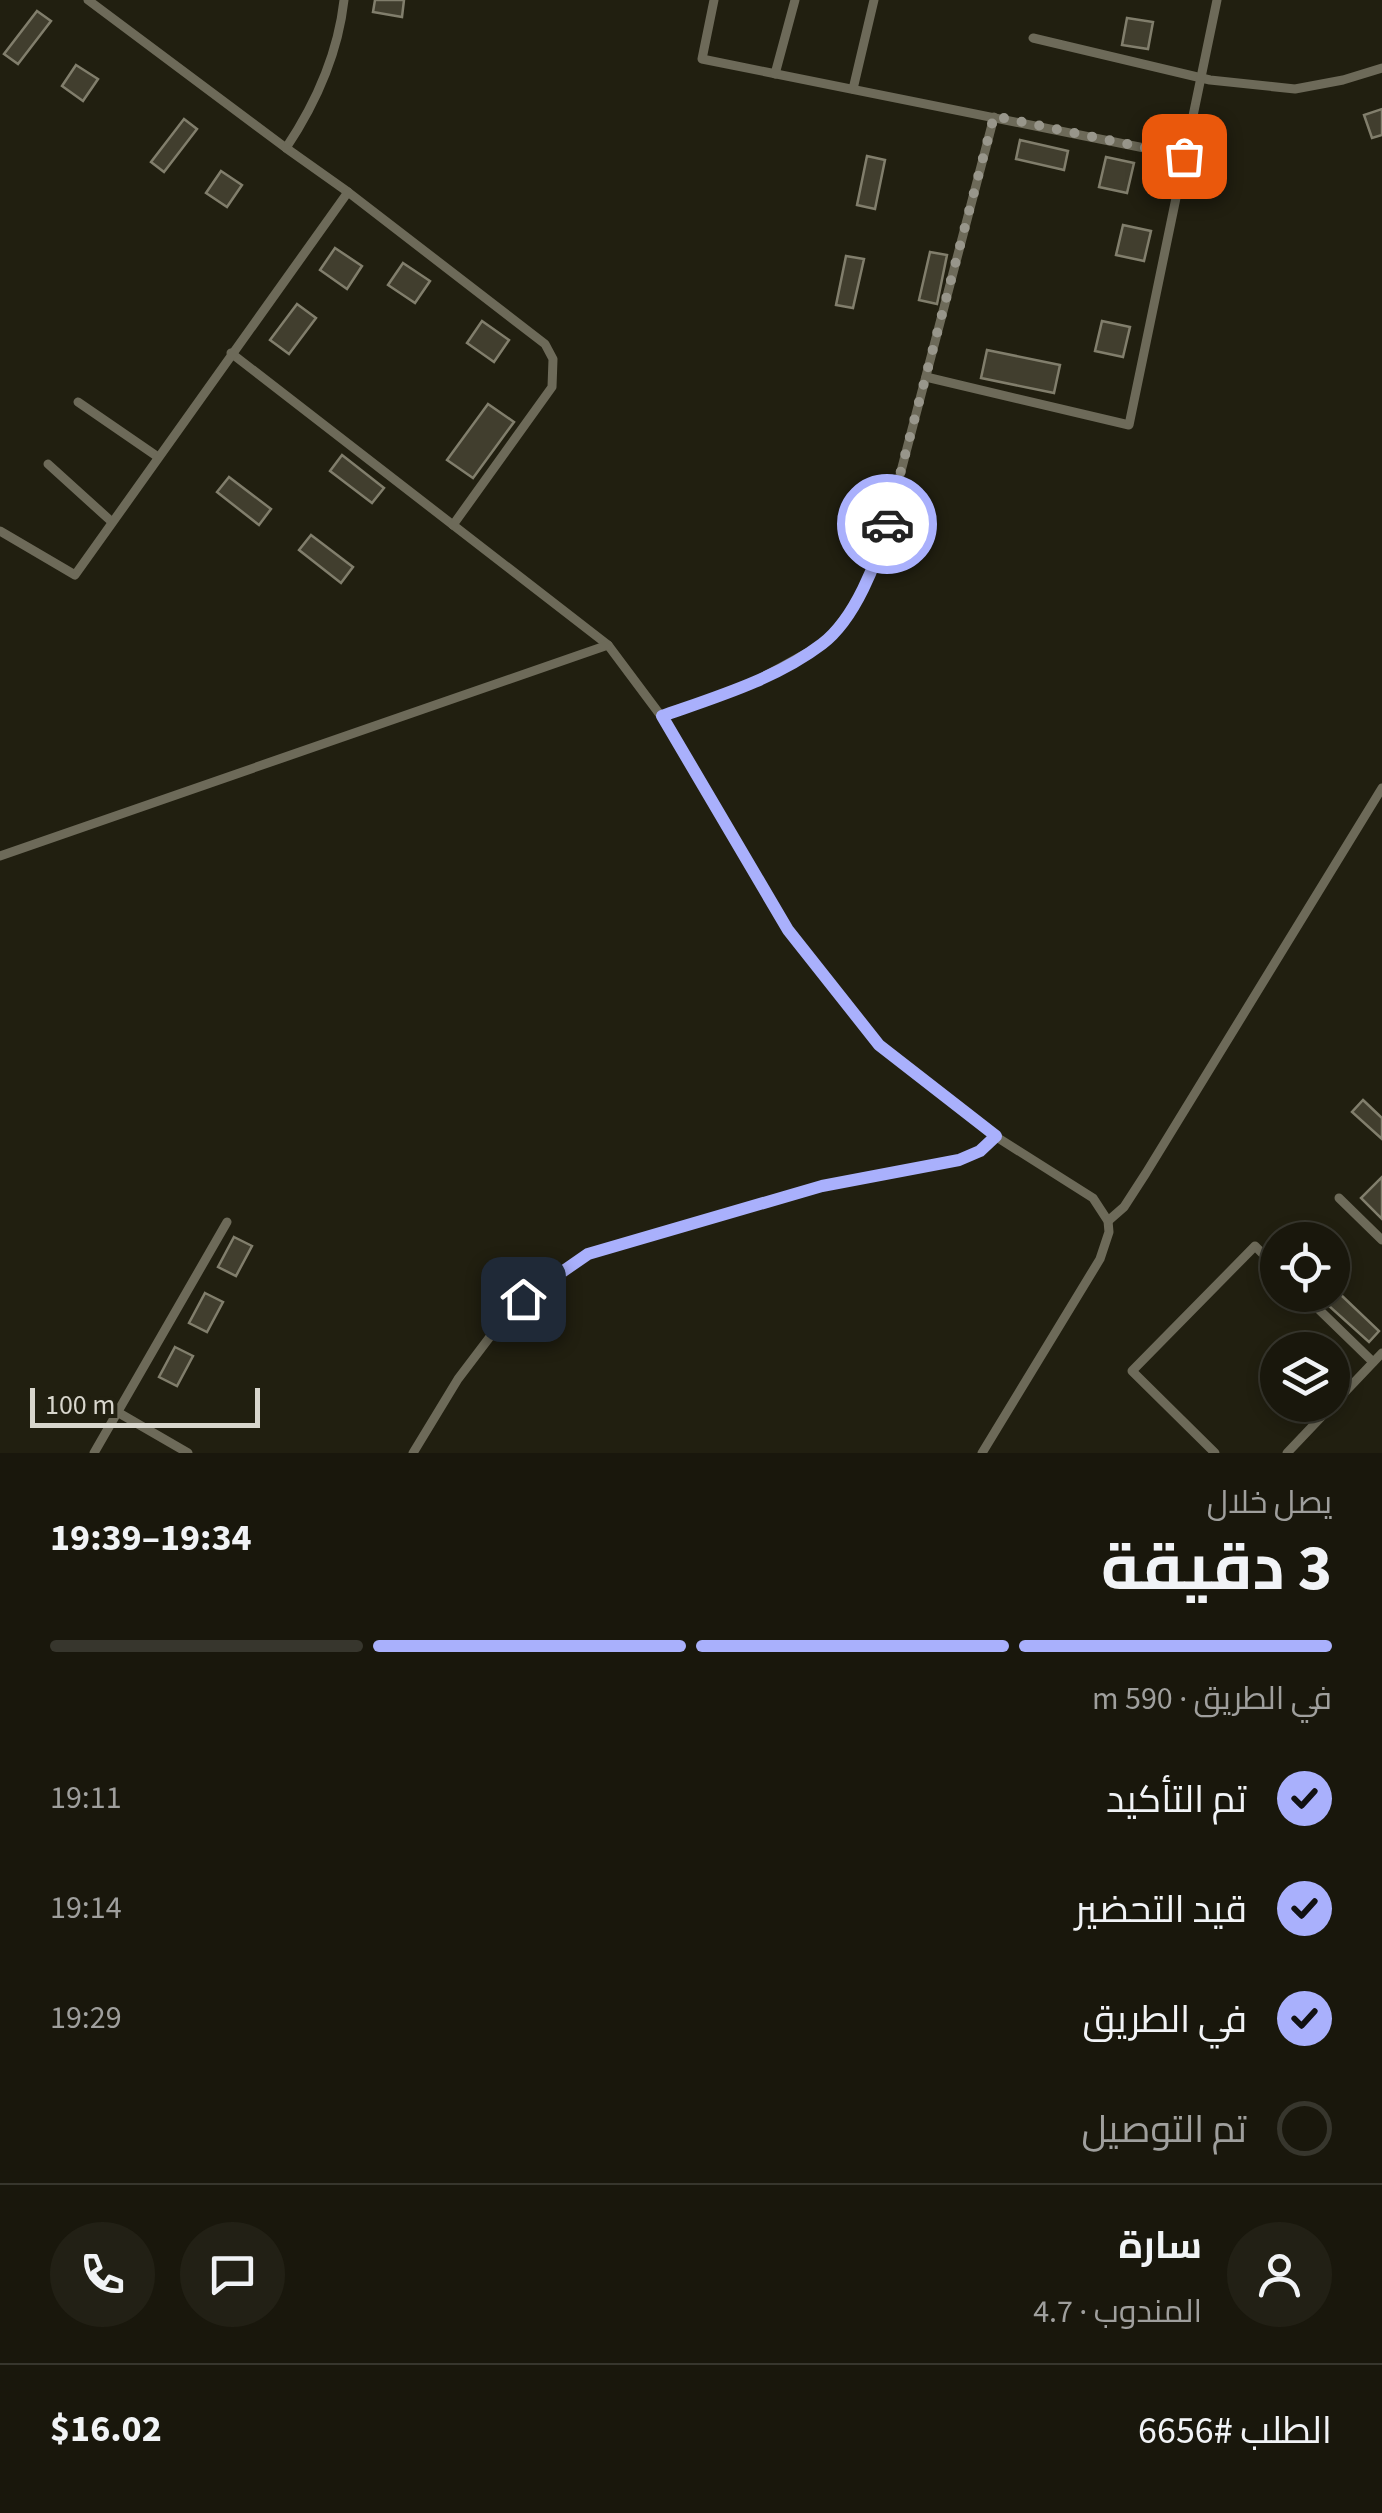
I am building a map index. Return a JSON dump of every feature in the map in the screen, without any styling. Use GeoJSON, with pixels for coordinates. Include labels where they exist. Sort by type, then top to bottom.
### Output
{"type":"FeatureCollection","features":[{"type":"Feature","properties":{"kind":"lane"},"geometry":{"type":"LineString","coordinates":[[88,0],[545,344],[552,359],[552,387],[453,525]]}},
{"type":"Feature","properties":{"kind":"lane"},"geometry":{"type":"LineString","coordinates":[[286,148],[312,108],[340,31],[344,0]]}},
{"type":"Feature","properties":{"kind":"lane"},"geometry":{"type":"LineString","coordinates":[[714,0],[702,59],[1184,156]]}},
{"type":"Feature","properties":{"kind":"lane"},"geometry":{"type":"LineString","coordinates":[[775,74],[795,0]]}},
{"type":"Feature","properties":{"kind":"lane"},"geometry":{"type":"LineString","coordinates":[[852,89],[874,0]]}},
{"type":"Feature","properties":{"kind":"lane"},"geometry":{"type":"LineString","coordinates":[[926,377],[1129,425],[1217,0]]}},
{"type":"Feature","properties":{"kind":"lane"},"geometry":{"type":"LineString","coordinates":[[1033,38],[1200,78],[1295,89],[1382,68]]}},
{"type":"Feature","properties":{"kind":"lane"},"geometry":{"type":"LineString","coordinates":[[662,716],[752,683],[824,643],[854,606],[879,554],[994,116]]}},
{"type":"Feature","properties":{"kind":"lane"},"geometry":{"type":"LineString","coordinates":[[0,531],[75,575],[348,192]]}},
{"type":"Feature","properties":{"kind":"lane"},"geometry":{"type":"LineString","coordinates":[[231,353],[608,646],[662,716],[788,930],[879,1045],[996,1136],[1084,1190],[1108,1221],[1109,1232],[1100,1259],[982,1453]]}},
{"type":"Feature","properties":{"kind":"lane"},"geometry":{"type":"LineString","coordinates":[[78,402],[158,457]]}},
{"type":"Feature","properties":{"kind":"lane"},"geometry":{"type":"LineString","coordinates":[[48,464],[112,522]]}},
{"type":"Feature","properties":{"kind":"lane"},"geometry":{"type":"LineString","coordinates":[[0,856],[608,646]]}},
{"type":"Feature","properties":{"kind":"lane"},"geometry":{"type":"LineString","coordinates":[[1108,1221],[1124,1208],[1382,788]]}},
{"type":"Feature","properties":{"kind":"lane"},"geometry":{"type":"LineString","coordinates":[[413,1453],[471,1359],[505,1317],[540,1285],[588,1254],[822,1186],[959,1160],[980,1151],[996,1136]]}},
{"type":"Feature","properties":{"kind":"lane"},"geometry":{"type":"LineString","coordinates":[[1340,1198],[1382,1240]]}},
{"type":"Feature","properties":{"kind":"lane"},"geometry":{"type":"LineString","coordinates":[[94,1453],[227,1222]]}},
{"type":"Feature","properties":{"kind":"lane"},"geometry":{"type":"LineString","coordinates":[[1215,1453],[1132,1371],[1255,1246],[1260,1251]]}},
{"type":"Feature","properties":{"kind":"lane"},"geometry":{"type":"LineString","coordinates":[[1322,1312],[1373,1362]]}},
{"type":"Feature","properties":{"kind":"lane"},"geometry":{"type":"LineString","coordinates":[[1287,1453],[1382,1353]]}},
{"type":"Feature","properties":{"kind":"lane"},"geometry":{"type":"LineString","coordinates":[[119,1412],[188,1453]]}},
{"type":"Feature","properties":{"kind":"building"},"geometry":{"type":"Polygon","coordinates":[[[375,0],[404,0],[402,17],[373,12],[375,0]]]}},
{"type":"Feature","properties":{"kind":"building"},"geometry":{"type":"Polygon","coordinates":[[[37,11],[51,21],[18,64],[4,54],[37,11]]]}},
{"type":"Feature","properties":{"kind":"building"},"geometry":{"type":"Polygon","coordinates":[[[1127,18],[1153,22],[1148,49],[1122,45],[1127,18]]]}},
{"type":"Feature","properties":{"kind":"building"},"geometry":{"type":"Polygon","coordinates":[[[76,65],[98,79],[83,101],[62,86],[76,65]]]}},
{"type":"Feature","properties":{"kind":"building"},"geometry":{"type":"Polygon","coordinates":[[[1382,109],[1382,135],[1372,138],[1364,115],[1382,109]]]}},
{"type":"Feature","properties":{"kind":"building"},"geometry":{"type":"Polygon","coordinates":[[[184,119],[197,129],[164,172],[151,162],[184,119]]]}},
{"type":"Feature","properties":{"kind":"building"},"geometry":{"type":"Polygon","coordinates":[[[1020,140],[1068,151],[1064,170],[1016,159],[1020,140]]]}},
{"type":"Feature","properties":{"kind":"building"},"geometry":{"type":"Polygon","coordinates":[[[867,156],[885,160],[875,209],[857,205],[867,156]]]}},
{"type":"Feature","properties":{"kind":"building"},"geometry":{"type":"Polygon","coordinates":[[[1106,157],[1134,163],[1127,193],[1099,187],[1106,157]]]}},
{"type":"Feature","properties":{"kind":"building"},"geometry":{"type":"Polygon","coordinates":[[[221,171],[242,185],[227,207],[206,193],[221,171]]]}},
{"type":"Feature","properties":{"kind":"building"},"geometry":{"type":"Polygon","coordinates":[[[1123,225],[1151,231],[1144,261],[1116,255],[1123,225]]]}},
{"type":"Feature","properties":{"kind":"building"},"geometry":{"type":"Polygon","coordinates":[[[335,248],[362,266],[347,289],[320,270],[335,248]]]}},
{"type":"Feature","properties":{"kind":"building"},"geometry":{"type":"Polygon","coordinates":[[[930,252],[947,255],[937,304],[919,300],[930,252]]]}},
{"type":"Feature","properties":{"kind":"building"},"geometry":{"type":"Polygon","coordinates":[[[846,256],[864,259],[853,308],[836,305],[846,256]]]}},
{"type":"Feature","properties":{"kind":"building"},"geometry":{"type":"Polygon","coordinates":[[[403,263],[430,281],[415,303],[388,285],[403,263]]]}},
{"type":"Feature","properties":{"kind":"building"},"geometry":{"type":"Polygon","coordinates":[[[297,304],[316,318],[289,354],[270,340],[297,304]]]}},
{"type":"Feature","properties":{"kind":"building"},"geometry":{"type":"Polygon","coordinates":[[[482,321],[509,340],[494,362],[467,343],[482,321]]]}},
{"type":"Feature","properties":{"kind":"building"},"geometry":{"type":"Polygon","coordinates":[[[1102,321],[1130,327],[1123,357],[1095,351],[1102,321]]]}},
{"type":"Feature","properties":{"kind":"building"},"geometry":{"type":"Polygon","coordinates":[[[987,350],[1060,365],[1054,393],[981,378],[987,350]]]}},
{"type":"Feature","properties":{"kind":"building"},"geometry":{"type":"Polygon","coordinates":[[[488,404],[514,422],[473,478],[447,460],[488,404]]]}},
{"type":"Feature","properties":{"kind":"building"},"geometry":{"type":"Polygon","coordinates":[[[342,455],[384,488],[372,503],[330,471],[342,455]]]}},
{"type":"Feature","properties":{"kind":"building"},"geometry":{"type":"Polygon","coordinates":[[[229,477],[271,509],[259,525],[217,492],[229,477]]]}},
{"type":"Feature","properties":{"kind":"building"},"geometry":{"type":"Polygon","coordinates":[[[311,535],[353,567],[341,583],[299,550],[311,535]]]}},
{"type":"Feature","properties":{"kind":"building"},"geometry":{"type":"Polygon","coordinates":[[[1363,1100],[1382,1118],[1382,1139],[1352,1112],[1363,1100]]]}},
{"type":"Feature","properties":{"kind":"building"},"geometry":{"type":"Polygon","coordinates":[[[1382,1177],[1382,1219],[1361,1198],[1382,1177]]]}},
{"type":"Feature","properties":{"kind":"building"},"geometry":{"type":"Polygon","coordinates":[[[234,1237],[252,1246],[236,1276],[218,1267],[234,1237]]]}},
{"type":"Feature","properties":{"kind":"building"},"geometry":{"type":"Polygon","coordinates":[[[205,1293],[223,1302],[207,1332],[189,1323],[205,1293]]]}},
{"type":"Feature","properties":{"kind":"building"},"geometry":{"type":"Polygon","coordinates":[[[1350,1303],[1379,1331],[1369,1342],[1336,1312],[1350,1312],[1350,1303]]]}},
{"type":"Feature","properties":{"kind":"building"},"geometry":{"type":"Polygon","coordinates":[[[175,1347],[193,1356],[177,1386],[159,1377],[175,1347]]]}},
{"type":"Feature","properties":{"kind":"way so far"},"geometry":{"type":"LineString","coordinates":[[887,524],[994,116],[1184,156]]}},
{"type":"Feature","properties":{"kind":"route"},"geometry":{"type":"LineString","coordinates":[[523,1299],[588,1254],[822,1186],[959,1160],[980,1151],[996,1136],[879,1045],[788,930],[662,716],[752,683],[824,643],[854,606],[879,554],[887,524]]}}]}
